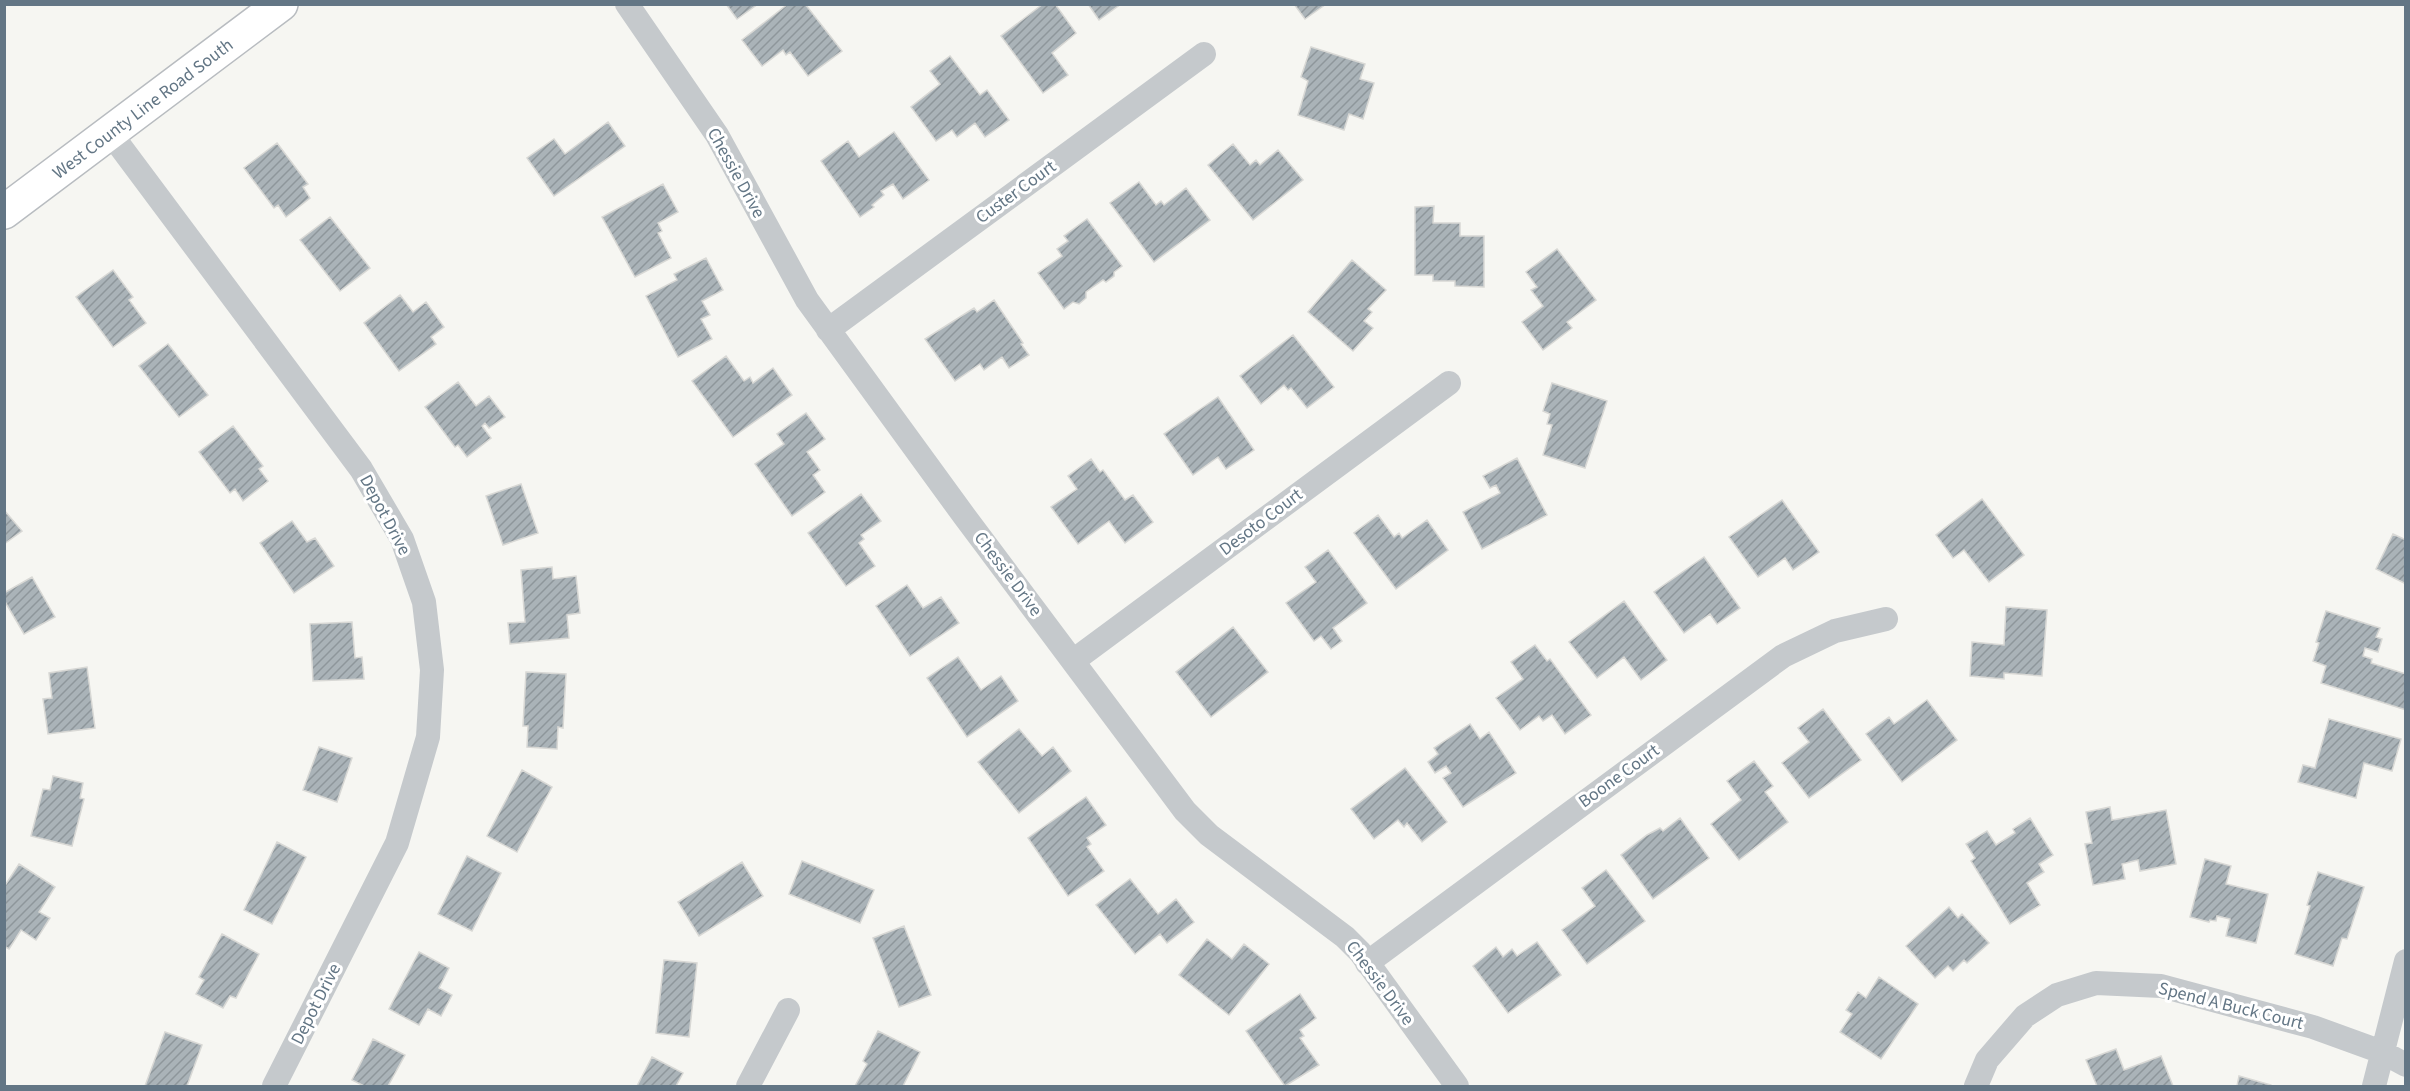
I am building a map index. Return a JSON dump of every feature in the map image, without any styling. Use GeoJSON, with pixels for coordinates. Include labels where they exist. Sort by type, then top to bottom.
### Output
{"type":"FeatureCollection","features":[{"type":"Feature","properties":{"kind":"main road","name":"West County Line Road South"},"geometry":{"type":"LineString","coordinates":[[4,212],[111,134],[281,4]]}},
{"type":"Feature","properties":{"kind":"street","name":"Chessie Drive"},"geometry":{"type":"LineString","coordinates":[[627,4],[717,135],[796,283],[828,330],[1192,819],[1209,835],[1336,928],[1367,963],[1457,1086]]}},
{"type":"Feature","properties":{"kind":"street","name":"Custer Court"},"geometry":{"type":"LineString","coordinates":[[828,330],[1204,54]]}},
{"type":"Feature","properties":{"kind":"street","name":"Depot Drive"},"geometry":{"type":"LineString","coordinates":[[111,134],[361,470],[402,539],[424,602],[432,670],[428,737],[397,843],[274,1086]]}},
{"type":"Feature","properties":{"kind":"street","name":"Desoto Court"},"geometry":{"type":"LineString","coordinates":[[1073,661],[1449,383]]}},
{"type":"Feature","properties":{"kind":"street","name":"Boone Court"},"geometry":{"type":"LineString","coordinates":[[1367,963],[1783,656],[1835,631],[1886,619]]}},
{"type":"Feature","properties":{"kind":"street"},"geometry":{"type":"LineString","coordinates":[[2374,1086],[2406,961]]}},
{"type":"Feature","properties":{"kind":"street","name":"Spend A Buck Court"},"geometry":{"type":"LineString","coordinates":[[1976,1086],[1988,1060],[2025,1016],[2057,995],[2096,983],[2161,986],[2313,1026],[2382,1052],[2406,1065]]}},
{"type":"Feature","properties":{"kind":"street"},"geometry":{"type":"LineString","coordinates":[[748,1086],[788,1010]]}},
{"type":"Feature","properties":{"kind":"building"},"geometry":{"type":"Polygon","coordinates":[[[726,4],[758,4],[737,19],[726,4]]]}},
{"type":"Feature","properties":{"kind":"building"},"geometry":{"type":"Polygon","coordinates":[[[788,4],[805,4],[842,51],[808,76],[790,52],[786,55],[783,50],[762,66],[742,40],[788,4]]]}},
{"type":"Feature","properties":{"kind":"building"},"geometry":{"type":"Polygon","coordinates":[[[1043,4],[1055,4],[1076,33],[1052,53],[1068,75],[1043,93],[1001,36],[1043,4]]]}},
{"type":"Feature","properties":{"kind":"building"},"geometry":{"type":"Polygon","coordinates":[[[1088,4],[1121,4],[1099,20],[1088,4]]]}},
{"type":"Feature","properties":{"kind":"building"},"geometry":{"type":"Polygon","coordinates":[[[1294,4],[1326,4],[1305,19],[1294,4]]]}},
{"type":"Feature","properties":{"kind":"building"},"geometry":{"type":"Polygon","coordinates":[[[1311,47],[1365,64],[1360,79],[1374,83],[1363,119],[1349,114],[1344,130],[1298,115],[1308,81],[1301,77],[1311,47]]]}},
{"type":"Feature","properties":{"kind":"building"},"geometry":{"type":"Polygon","coordinates":[[[950,56],[980,95],[987,90],[1009,120],[985,137],[975,123],[957,137],[952,130],[936,141],[911,107],[940,84],[930,71],[950,56]]]}},
{"type":"Feature","properties":{"kind":"building"},"geometry":{"type":"Polygon","coordinates":[[[608,122],[625,146],[554,196],[527,158],[554,139],[565,154],[608,122]]]}},
{"type":"Feature","properties":{"kind":"building"},"geometry":{"type":"Polygon","coordinates":[[[894,132],[929,180],[903,199],[893,184],[881,191],[884,195],[872,205],[874,207],[860,217],[821,161],[848,141],[859,157],[894,132]]]}},
{"type":"Feature","properties":{"kind":"building"},"geometry":{"type":"Polygon","coordinates":[[[277,143],[308,184],[303,187],[310,198],[286,217],[278,205],[274,208],[244,168],[277,143]]]}},
{"type":"Feature","properties":{"kind":"building"},"geometry":{"type":"Polygon","coordinates":[[[1233,144],[1250,165],[1256,160],[1260,165],[1278,150],[1303,180],[1253,220],[1208,165],[1233,144]]]}},
{"type":"Feature","properties":{"kind":"building"},"geometry":{"type":"Polygon","coordinates":[[[1139,182],[1156,205],[1161,201],[1164,205],[1186,188],[1210,220],[1154,262],[1110,203],[1139,182]]]}},
{"type":"Feature","properties":{"kind":"building"},"geometry":{"type":"Polygon","coordinates":[[[663,184],[678,212],[658,223],[662,231],[658,233],[671,258],[635,277],[602,217],[663,184]]]}},
{"type":"Feature","properties":{"kind":"building"},"geometry":{"type":"Polygon","coordinates":[[[1434,206],[1433,223],[1460,223],[1460,236],[1484,236],[1484,287],[1455,286],[1455,281],[1433,281],[1433,275],[1415,275],[1415,207],[1434,206]]]}},
{"type":"Feature","properties":{"kind":"building"},"geometry":{"type":"Polygon","coordinates":[[[330,217],[370,268],[340,291],[300,240],[330,217]]]}},
{"type":"Feature","properties":{"kind":"building"},"geometry":{"type":"Polygon","coordinates":[[[1087,219],[1122,266],[1106,282],[1103,280],[1086,292],[1086,298],[1079,304],[1073,302],[1064,309],[1038,273],[1062,256],[1057,249],[1068,241],[1064,236],[1087,219]]]}},
{"type":"Feature","properties":{"kind":"building"},"geometry":{"type":"Polygon","coordinates":[[[1557,249],[1596,300],[1567,322],[1572,328],[1543,350],[1522,322],[1543,306],[1531,290],[1537,287],[1526,272],[1557,249]]]}},
{"type":"Feature","properties":{"kind":"building"},"geometry":{"type":"Polygon","coordinates":[[[706,258],[723,290],[702,301],[710,315],[701,319],[712,339],[678,357],[646,296],[677,280],[674,274],[706,258]]]}},
{"type":"Feature","properties":{"kind":"building"},"geometry":{"type":"Polygon","coordinates":[[[1352,260],[1386,290],[1368,309],[1372,312],[1364,321],[1373,328],[1353,351],[1308,312],[1352,260]]]}},
{"type":"Feature","properties":{"kind":"building"},"geometry":{"type":"Polygon","coordinates":[[[113,270],[133,297],[129,300],[146,323],[113,347],[76,297],[113,270]]]}},
{"type":"Feature","properties":{"kind":"building"},"geometry":{"type":"Polygon","coordinates":[[[400,295],[413,312],[426,302],[444,327],[431,337],[436,344],[399,371],[364,323],[400,295]]]}},
{"type":"Feature","properties":{"kind":"building"},"geometry":{"type":"Polygon","coordinates":[[[994,300],[1029,355],[1009,368],[1002,357],[984,370],[980,364],[955,381],[925,339],[974,308],[977,312],[994,300]]]}},
{"type":"Feature","properties":{"kind":"building"},"geometry":{"type":"Polygon","coordinates":[[[1293,335],[1334,387],[1307,408],[1291,388],[1288,390],[1284,385],[1261,404],[1240,376],[1293,335]]]}},
{"type":"Feature","properties":{"kind":"building"},"geometry":{"type":"Polygon","coordinates":[[[168,344],[208,395],[179,417],[139,366],[168,344]]]}},
{"type":"Feature","properties":{"kind":"building"},"geometry":{"type":"Polygon","coordinates":[[[726,356],[744,381],[750,377],[753,383],[773,368],[792,395],[733,437],[692,381],[726,356]]]}},
{"type":"Feature","properties":{"kind":"building"},"geometry":{"type":"Polygon","coordinates":[[[458,382],[476,406],[489,396],[505,417],[489,428],[485,423],[482,426],[491,438],[467,457],[458,445],[455,447],[425,407],[458,382]]]}},
{"type":"Feature","properties":{"kind":"building"},"geometry":{"type":"Polygon","coordinates":[[[1552,383],[1607,401],[1585,468],[1543,455],[1552,425],[1547,424],[1550,414],[1543,411],[1552,383]]]}},
{"type":"Feature","properties":{"kind":"building"},"geometry":{"type":"Polygon","coordinates":[[[1218,397],[1254,450],[1226,469],[1218,457],[1193,475],[1164,434],[1218,397]]]}},
{"type":"Feature","properties":{"kind":"building"},"geometry":{"type":"Polygon","coordinates":[[[806,413],[825,439],[807,452],[820,470],[813,475],[825,492],[792,516],[755,464],[784,444],[777,434],[806,413]]]}},
{"type":"Feature","properties":{"kind":"building"},"geometry":{"type":"Polygon","coordinates":[[[233,426],[263,466],[259,469],[268,481],[243,501],[235,489],[230,493],[199,452],[233,426]]]}},
{"type":"Feature","properties":{"kind":"building"},"geometry":{"type":"Polygon","coordinates":[[[1517,458],[1547,515],[1482,549],[1463,512],[1500,493],[1496,485],[1490,488],[1483,476],[1517,458]]]}},
{"type":"Feature","properties":{"kind":"building"},"geometry":{"type":"Polygon","coordinates":[[[1091,459],[1100,472],[1103,470],[1125,500],[1133,495],[1153,522],[1125,543],[1109,521],[1078,544],[1051,507],[1077,489],[1068,476],[1091,459]]]}},
{"type":"Feature","properties":{"kind":"building"},"geometry":{"type":"Polygon","coordinates":[[[521,484],[538,533],[503,545],[486,496],[521,484]]]}},
{"type":"Feature","properties":{"kind":"building"},"geometry":{"type":"Polygon","coordinates":[[[861,494],[881,521],[861,535],[864,539],[859,543],[875,566],[846,586],[808,533],[861,494]]]}},
{"type":"Feature","properties":{"kind":"building"},"geometry":{"type":"Polygon","coordinates":[[[1982,499],[2024,555],[1989,582],[1964,550],[1953,558],[1936,535],[1982,499]]]}},
{"type":"Feature","properties":{"kind":"building"},"geometry":{"type":"Polygon","coordinates":[[[1782,500],[1819,552],[1793,570],[1785,558],[1758,577],[1729,537],[1782,500]]]}},
{"type":"Feature","properties":{"kind":"building"},"geometry":{"type":"Polygon","coordinates":[[[4,510],[22,531],[4,544],[4,510]]]}},
{"type":"Feature","properties":{"kind":"building"},"geometry":{"type":"Polygon","coordinates":[[[1378,515],[1394,537],[1399,533],[1402,538],[1427,520],[1448,550],[1396,589],[1354,533],[1378,515]]]}},
{"type":"Feature","properties":{"kind":"building"},"geometry":{"type":"Polygon","coordinates":[[[292,521],[307,542],[315,538],[334,566],[294,593],[260,543],[292,521]]]}},
{"type":"Feature","properties":{"kind":"building"},"geometry":{"type":"Polygon","coordinates":[[[2393,534],[2406,540],[2406,584],[2376,569],[2393,534]]]}},
{"type":"Feature","properties":{"kind":"building"},"geometry":{"type":"Polygon","coordinates":[[[1328,550],[1367,603],[1333,628],[1342,641],[1331,649],[1321,636],[1314,641],[1286,603],[1316,582],[1305,567],[1328,550]]]}},
{"type":"Feature","properties":{"kind":"building"},"geometry":{"type":"Polygon","coordinates":[[[1704,557],[1740,608],[1717,624],[1710,614],[1684,633],[1654,592],[1704,557]]]}},
{"type":"Feature","properties":{"kind":"building"},"geometry":{"type":"Polygon","coordinates":[[[552,567],[553,579],[576,576],[580,613],[567,615],[569,638],[510,644],[508,623],[525,622],[521,570],[552,567]]]}},
{"type":"Feature","properties":{"kind":"building"},"geometry":{"type":"Polygon","coordinates":[[[32,577],[55,617],[24,634],[4,600],[4,593],[32,577]]]}},
{"type":"Feature","properties":{"kind":"building"},"geometry":{"type":"Polygon","coordinates":[[[907,585],[923,608],[941,597],[959,623],[910,656],[876,606],[907,585]]]}},
{"type":"Feature","properties":{"kind":"building"},"geometry":{"type":"Polygon","coordinates":[[[1624,601],[1667,660],[1641,680],[1624,657],[1597,678],[1569,642],[1624,601]]]}},
{"type":"Feature","properties":{"kind":"building"},"geometry":{"type":"Polygon","coordinates":[[[2006,607],[2047,610],[2042,676],[2004,673],[2004,679],[1970,676],[1972,642],[2004,645],[2006,607]]]}},
{"type":"Feature","properties":{"kind":"building"},"geometry":{"type":"Polygon","coordinates":[[[2326,611],[2380,628],[2376,637],[2382,639],[2378,652],[2365,648],[2363,656],[2372,659],[2371,663],[2406,674],[2406,710],[2321,683],[2326,666],[2313,661],[2319,643],[2316,642],[2326,611]]]}},
{"type":"Feature","properties":{"kind":"building"},"geometry":{"type":"Polygon","coordinates":[[[352,622],[355,658],[362,657],[364,679],[313,681],[310,624],[352,622]]]}},
{"type":"Feature","properties":{"kind":"building"},"geometry":{"type":"Polygon","coordinates":[[[1233,627],[1268,672],[1211,717],[1176,672],[1233,627]]]}},
{"type":"Feature","properties":{"kind":"building"},"geometry":{"type":"Polygon","coordinates":[[[1535,645],[1547,661],[1550,659],[1591,715],[1565,734],[1552,715],[1543,721],[1539,716],[1520,730],[1496,698],[1523,679],[1511,662],[1535,645]]]}},
{"type":"Feature","properties":{"kind":"building"},"geometry":{"type":"Polygon","coordinates":[[[958,657],[981,690],[1001,676],[1018,701],[967,737],[927,678],[958,657]]]}},
{"type":"Feature","properties":{"kind":"building"},"geometry":{"type":"Polygon","coordinates":[[[87,667],[95,728],[48,734],[43,699],[52,698],[49,673],[87,667]]]}},
{"type":"Feature","properties":{"kind":"building"},"geometry":{"type":"Polygon","coordinates":[[[526,672],[566,674],[563,728],[558,727],[557,749],[527,747],[528,726],[523,726],[526,672]]]}},
{"type":"Feature","properties":{"kind":"building"},"geometry":{"type":"Polygon","coordinates":[[[1927,700],[1957,740],[1902,782],[1866,734],[1889,717],[1894,724],[1927,700]]]}},
{"type":"Feature","properties":{"kind":"building"},"geometry":{"type":"Polygon","coordinates":[[[1823,709],[1861,760],[1809,798],[1782,763],[1809,742],[1798,728],[1823,709]]]}},
{"type":"Feature","properties":{"kind":"building"},"geometry":{"type":"Polygon","coordinates":[[[2329,719],[2401,739],[2392,771],[2364,763],[2356,798],[2298,782],[2303,765],[2315,768],[2329,719]]]}},
{"type":"Feature","properties":{"kind":"building"},"geometry":{"type":"Polygon","coordinates":[[[1470,724],[1480,739],[1489,732],[1516,773],[1463,807],[1443,778],[1451,773],[1446,766],[1435,773],[1428,762],[1438,754],[1434,748],[1470,724]]]}},
{"type":"Feature","properties":{"kind":"building"},"geometry":{"type":"Polygon","coordinates":[[[1019,729],[1042,756],[1053,747],[1071,771],[1019,813],[978,762],[1019,729]]]}},
{"type":"Feature","properties":{"kind":"building"},"geometry":{"type":"Polygon","coordinates":[[[319,747],[352,758],[337,802],[303,790],[319,747]]]}},
{"type":"Feature","properties":{"kind":"building"},"geometry":{"type":"Polygon","coordinates":[[[1754,761],[1773,786],[1765,792],[1788,822],[1739,860],[1711,824],[1741,800],[1727,781],[1754,761]]]}},
{"type":"Feature","properties":{"kind":"building"},"geometry":{"type":"Polygon","coordinates":[[[1405,768],[1447,822],[1422,842],[1407,823],[1404,827],[1398,820],[1374,839],[1351,809],[1405,768]]]}},
{"type":"Feature","properties":{"kind":"building"},"geometry":{"type":"Polygon","coordinates":[[[522,770],[552,787],[517,852],[487,836],[522,770]]]}},
{"type":"Feature","properties":{"kind":"building"},"geometry":{"type":"Polygon","coordinates":[[[53,776],[83,783],[80,798],[84,799],[72,846],[31,836],[43,789],[50,790],[53,776]]]}},
{"type":"Feature","properties":{"kind":"building"},"geometry":{"type":"Polygon","coordinates":[[[1086,797],[1106,825],[1087,838],[1091,844],[1087,847],[1104,871],[1068,896],[1028,838],[1086,797]]]}},
{"type":"Feature","properties":{"kind":"building"},"geometry":{"type":"Polygon","coordinates":[[[2110,807],[2112,820],[2166,810],[2176,864],[2140,871],[2138,860],[2122,864],[2125,879],[2093,885],[2085,844],[2092,843],[2086,812],[2110,807]]]}},
{"type":"Feature","properties":{"kind":"building"},"geometry":{"type":"Polygon","coordinates":[[[1680,818],[1709,858],[1653,899],[1621,855],[1647,835],[1660,828],[1663,831],[1680,818]]]}},
{"type":"Feature","properties":{"kind":"building"},"geometry":{"type":"Polygon","coordinates":[[[2030,818],[2053,855],[2039,864],[2044,872],[2027,883],[2040,905],[2010,924],[1971,861],[1975,858],[1966,844],[1987,831],[1996,845],[2015,833],[2013,829],[2030,818]]]}},
{"type":"Feature","properties":{"kind":"building"},"geometry":{"type":"Polygon","coordinates":[[[277,842],[306,857],[272,924],[244,910],[277,842]]]}},
{"type":"Feature","properties":{"kind":"building"},"geometry":{"type":"Polygon","coordinates":[[[467,856],[501,873],[472,931],[438,914],[467,856]]]}},
{"type":"Feature","properties":{"kind":"building"},"geometry":{"type":"Polygon","coordinates":[[[2205,859],[2231,866],[2226,884],[2268,894],[2256,943],[2226,936],[2230,919],[2217,916],[2216,921],[2210,920],[2209,922],[2190,917],[2205,859]]]}},
{"type":"Feature","properties":{"kind":"building"},"geometry":{"type":"Polygon","coordinates":[[[802,861],[874,890],[860,923],[789,894],[802,861]]]}},
{"type":"Feature","properties":{"kind":"building"},"geometry":{"type":"Polygon","coordinates":[[[742,862],[763,896],[699,936],[678,902],[742,862]]]}},
{"type":"Feature","properties":{"kind":"building"},"geometry":{"type":"Polygon","coordinates":[[[19,864],[55,887],[39,912],[50,918],[36,940],[21,930],[9,949],[4,946],[4,887],[19,864]]]}},
{"type":"Feature","properties":{"kind":"building"},"geometry":{"type":"Polygon","coordinates":[[[1606,870],[1645,921],[1587,964],[1562,930],[1595,906],[1582,888],[1606,870]]]}},
{"type":"Feature","properties":{"kind":"building"},"geometry":{"type":"Polygon","coordinates":[[[2318,872],[2364,887],[2347,939],[2342,938],[2333,966],[2295,954],[2318,872]]]}},
{"type":"Feature","properties":{"kind":"building"},"geometry":{"type":"Polygon","coordinates":[[[1130,879],[1158,914],[1176,899],[1194,922],[1167,943],[1160,934],[1135,954],[1096,905],[1130,879]]]}},
{"type":"Feature","properties":{"kind":"building"},"geometry":{"type":"Polygon","coordinates":[[[1949,907],[1958,918],[1962,914],[1989,943],[1967,963],[1964,960],[1953,971],[1948,966],[1935,978],[1906,946],[1949,907]]]}},
{"type":"Feature","properties":{"kind":"building"},"geometry":{"type":"Polygon","coordinates":[[[904,926],[931,995],[899,1007],[873,938],[904,926]]]}},
{"type":"Feature","properties":{"kind":"building"},"geometry":{"type":"Polygon","coordinates":[[[222,934],[259,954],[236,998],[230,996],[223,1008],[196,994],[204,980],[199,977],[222,934]]]}},
{"type":"Feature","properties":{"kind":"building"},"geometry":{"type":"Polygon","coordinates":[[[1207,939],[1232,959],[1244,944],[1269,964],[1229,1015],[1179,975],[1207,939]]]}},
{"type":"Feature","properties":{"kind":"building"},"geometry":{"type":"Polygon","coordinates":[[[1537,942],[1561,975],[1508,1013],[1473,966],[1496,947],[1503,957],[1512,949],[1517,956],[1537,942]]]}},
{"type":"Feature","properties":{"kind":"building"},"geometry":{"type":"Polygon","coordinates":[[[419,952],[449,968],[439,988],[452,995],[441,1016],[428,1009],[419,1025],[389,1009],[419,952]]]}},
{"type":"Feature","properties":{"kind":"building"},"geometry":{"type":"Polygon","coordinates":[[[664,960],[697,963],[689,1037],[656,1033],[664,960]]]}},
{"type":"Feature","properties":{"kind":"building"},"geometry":{"type":"Polygon","coordinates":[[[1879,977],[1918,1004],[1881,1059],[1840,1032],[1852,1014],[1846,1010],[1858,992],[1866,998],[1879,977]]]}},
{"type":"Feature","properties":{"kind":"building"},"geometry":{"type":"Polygon","coordinates":[[[1300,994],[1316,1018],[1300,1030],[1304,1036],[1300,1038],[1319,1065],[1285,1086],[1246,1031],[1300,994]]]}},
{"type":"Feature","properties":{"kind":"building"},"geometry":{"type":"Polygon","coordinates":[[[878,1031],[920,1052],[903,1086],[855,1086],[867,1064],[863,1061],[878,1031]]]}},
{"type":"Feature","properties":{"kind":"building"},"geometry":{"type":"Polygon","coordinates":[[[165,1032],[202,1045],[187,1086],[145,1086],[165,1032]]]}},
{"type":"Feature","properties":{"kind":"building"},"geometry":{"type":"Polygon","coordinates":[[[373,1039],[405,1055],[388,1086],[364,1086],[352,1080],[373,1039]]]}},
{"type":"Feature","properties":{"kind":"building"},"geometry":{"type":"Polygon","coordinates":[[[2116,1049],[2124,1070],[2161,1056],[2173,1086],[2097,1086],[2086,1060],[2116,1049]]]}},
{"type":"Feature","properties":{"kind":"building"},"geometry":{"type":"Polygon","coordinates":[[[652,1057],[683,1073],[676,1086],[637,1086],[652,1057]]]}},
{"type":"Feature","properties":{"kind":"building"},"geometry":{"type":"Polygon","coordinates":[[[2239,1076],[2271,1085],[2271,1086],[2237,1086],[2239,1076]]]}}]}
